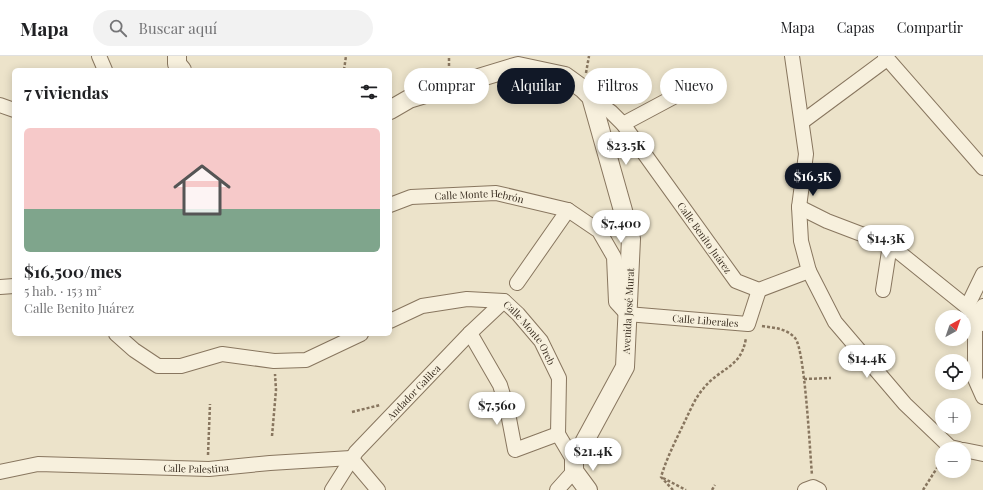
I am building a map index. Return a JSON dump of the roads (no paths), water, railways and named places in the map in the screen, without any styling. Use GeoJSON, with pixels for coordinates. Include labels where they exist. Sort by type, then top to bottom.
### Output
{"type":"FeatureCollection","features":[{"type":"Feature","properties":{"kind":"street"},"geometry":{"type":"LineString","coordinates":[[98,56],[104,68]]}},
{"type":"Feature","properties":{"kind":"street"},"geometry":{"type":"LineString","coordinates":[[177,56],[177,64],[180,68]]}},
{"type":"Feature","properties":{"kind":"street"},"geometry":{"type":"LineString","coordinates":[[792,56],[806,154],[799,207],[801,241],[809,271],[835,322],[905,404],[945,442]]}},
{"type":"Feature","properties":{"kind":"street"},"geometry":{"type":"LineString","coordinates":[[802,122],[886,58],[983,168]]}},
{"type":"Feature","properties":{"kind":"street"},"geometry":{"type":"LineString","coordinates":[[392,109],[409,99],[518,66],[564,76],[583,89]]}},
{"type":"Feature","properties":{"kind":"street","name":"Avenida José Murat"},"geometry":{"type":"LineString","coordinates":[[574,466],[625,367],[632,239],[593,104]]}},
{"type":"Feature","properties":{"kind":"street","name":"Calle Benito Juárez"},"geometry":{"type":"LineString","coordinates":[[600,104],[623,124],[736,281],[759,290]]}},
{"type":"Feature","properties":{"kind":"street"},"geometry":{"type":"LineString","coordinates":[[623,124],[660,104]]}},
{"type":"Feature","properties":{"kind":"street"},"geometry":{"type":"LineString","coordinates":[[0,105],[12,109]]}},
{"type":"Feature","properties":{"kind":"street","name":"Calle Monte Hebrón"},"geometry":{"type":"LineString","coordinates":[[392,204],[411,196],[496,193],[568,210]]}},
{"type":"Feature","properties":{"kind":"street"},"geometry":{"type":"LineString","coordinates":[[799,207],[827,221],[890,245],[977,313]]}},
{"type":"Feature","properties":{"kind":"street"},"geometry":{"type":"LineString","coordinates":[[517,283],[568,210],[600,232],[614,257],[616,302],[627,314]]}},
{"type":"Feature","properties":{"kind":"street"},"geometry":{"type":"LineString","coordinates":[[883,290],[890,245]]}},
{"type":"Feature","properties":{"kind":"street"},"geometry":{"type":"LineString","coordinates":[[759,290],[809,271]]}},
{"type":"Feature","properties":{"kind":"street"},"geometry":{"type":"LineString","coordinates":[[983,274],[977,313],[975,378],[983,397]]}},
{"type":"Feature","properties":{"kind":"street"},"geometry":{"type":"LineString","coordinates":[[0,287],[12,286]]}},
{"type":"Feature","properties":{"kind":"street","name":"Calle Liberales"},"geometry":{"type":"LineString","coordinates":[[627,314],[748,324],[759,290]]}},
{"type":"Feature","properties":{"kind":"street","name":"Calle Monte Oreb"},"geometry":{"type":"LineString","coordinates":[[392,320],[422,306],[468,299],[504,302],[518,314],[541,341],[560,378],[558,434]]}},
{"type":"Feature","properties":{"kind":"street","name":"Andador Galilea"},"geometry":{"type":"LineString","coordinates":[[332,490],[351,458],[470,333],[504,302]]}},
{"type":"Feature","properties":{"kind":"street"},"geometry":{"type":"LineString","coordinates":[[470,333],[500,385],[507,408],[515,450],[558,434],[588,490]]}},
{"type":"Feature","properties":{"kind":"street"},"geometry":{"type":"LineString","coordinates":[[118,336],[134,350],[158,366],[181,366],[222,354],[274,362],[306,360],[358,336]]}},
{"type":"Feature","properties":{"kind":"street"},"geometry":{"type":"LineString","coordinates":[[971,451],[983,454]]}},
{"type":"Feature","properties":{"kind":"street"},"geometry":{"type":"LineString","coordinates":[[351,458],[378,490]]}},
{"type":"Feature","properties":{"kind":"street","name":"Calle Palestina"},"geometry":{"type":"LineString","coordinates":[[0,472],[38,464],[209,469],[270,463],[351,458]]}},
{"type":"Feature","properties":{"kind":"street"},"geometry":{"type":"LineString","coordinates":[[557,490],[574,466]]}}]}
